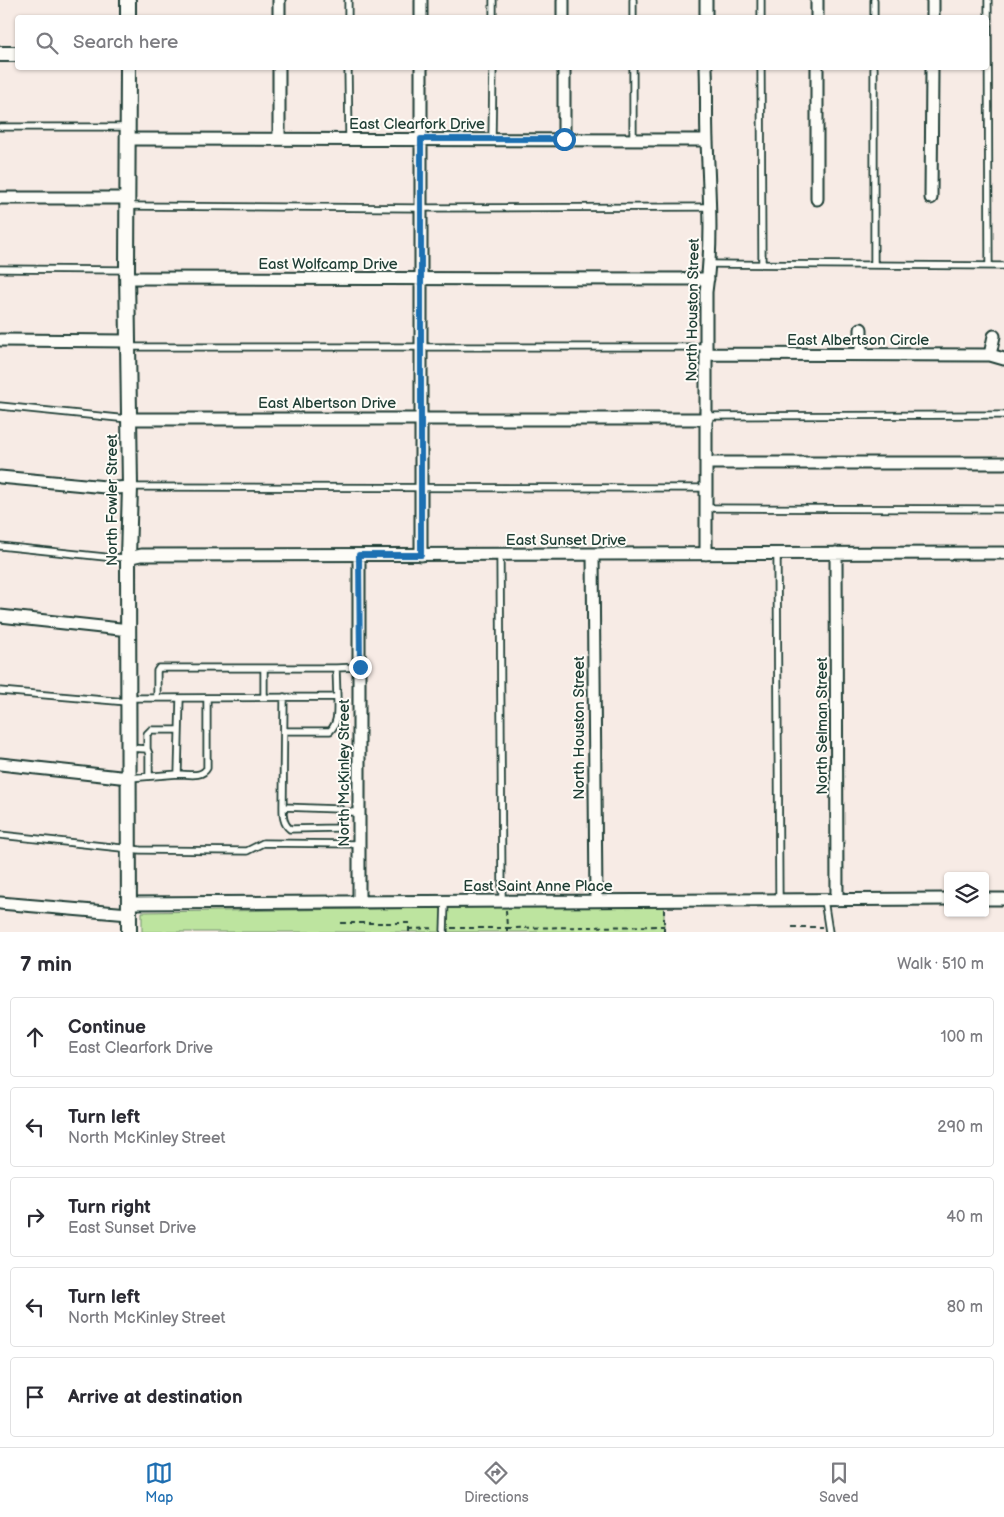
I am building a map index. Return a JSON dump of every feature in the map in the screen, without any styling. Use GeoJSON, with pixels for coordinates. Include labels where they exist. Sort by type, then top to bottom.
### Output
{"type":"FeatureCollection","features":[{"type":"Feature","properties":{"kind":"street"},"geometry":{"type":"LineString","coordinates":[[128,0],[128,15]]}},
{"type":"Feature","properties":{"kind":"street"},"geometry":{"type":"LineString","coordinates":[[279,0],[279,15]]}},
{"type":"Feature","properties":{"kind":"street"},"geometry":{"type":"LineString","coordinates":[[420,0],[420,15]]}},
{"type":"Feature","properties":{"kind":"street"},"geometry":{"type":"LineString","coordinates":[[563,0],[563,15]]}},
{"type":"Feature","properties":{"kind":"street"},"geometry":{"type":"LineString","coordinates":[[706,0],[706,15]]}},
{"type":"Feature","properties":{"kind":"street"},"geometry":{"type":"LineString","coordinates":[[817,0],[817,15]]}},
{"type":"Feature","properties":{"kind":"street"},"geometry":{"type":"LineString","coordinates":[[933,0],[933,15]]}},
{"type":"Feature","properties":{"kind":"street"},"geometry":{"type":"LineString","coordinates":[[0,54],[15,54]]}},
{"type":"Feature","properties":{"kind":"street","name":"North Fowler Street"},"geometry":{"type":"LineString","coordinates":[[128,70],[127,274],[130,487],[128,558],[129,932]]}},
{"type":"Feature","properties":{"kind":"street"},"geometry":{"type":"LineString","coordinates":[[279,70],[279,139]]}},
{"type":"Feature","properties":{"kind":"street"},"geometry":{"type":"LineString","coordinates":[[421,70],[421,555]]}},
{"type":"Feature","properties":{"kind":"street"},"geometry":{"type":"LineString","coordinates":[[564,70],[564,139]]}},
{"type":"Feature","properties":{"kind":"street","name":"North Houston Street"},"geometry":{"type":"LineString","coordinates":[[706,70],[710,207],[709,264],[706,292],[706,554]]}},
{"type":"Feature","properties":{"kind":"street"},"geometry":{"type":"LineString","coordinates":[[817,70],[818,199]]}},
{"type":"Feature","properties":{"kind":"street"},"geometry":{"type":"LineString","coordinates":[[931,198],[932,70]]}},
{"type":"Feature","properties":{"kind":"street","name":"East Clearfork Drive"},"geometry":{"type":"LineString","coordinates":[[128,133],[279,139],[707,140]]}},
{"type":"Feature","properties":{"kind":"street"},"geometry":{"type":"LineString","coordinates":[[0,198],[127,202]]}},
{"type":"Feature","properties":{"kind":"street","name":"East Wolfcamp Drive"},"geometry":{"type":"LineString","coordinates":[[127,274],[420,279],[708,279]]}},
{"type":"Feature","properties":{"kind":"street"},"geometry":{"type":"LineString","coordinates":[[861,329],[861,354]]}},
{"type":"Feature","properties":{"kind":"street"},"geometry":{"type":"LineString","coordinates":[[990,355],[994,336]]}},
{"type":"Feature","properties":{"kind":"street"},"geometry":{"type":"LineString","coordinates":[[0,340],[128,344]]}},
{"type":"Feature","properties":{"kind":"street","name":"East Albertson Circle"},"geometry":{"type":"LineString","coordinates":[[706,350],[825,355],[990,355],[1004,359]]}},
{"type":"Feature","properties":{"kind":"street","name":"East Albertson Drive"},"geometry":{"type":"LineString","coordinates":[[128,419],[707,417]]}},
{"type":"Feature","properties":{"kind":"street"},"geometry":{"type":"LineString","coordinates":[[706,463],[1004,463]]}},
{"type":"Feature","properties":{"kind":"street"},"geometry":{"type":"LineString","coordinates":[[0,477],[116,488],[130,487]]}},
{"type":"Feature","properties":{"kind":"street","name":"North Selman Street"},"geometry":{"type":"LineString","coordinates":[[836,553],[838,900]]}},
{"type":"Feature","properties":{"kind":"street","name":"East Sunset Drive"},"geometry":{"type":"LineString","coordinates":[[128,558],[140,555],[1004,553]]}},
{"type":"Feature","properties":{"kind":"street","name":"North McKinley Street"},"geometry":{"type":"LineString","coordinates":[[359,555],[359,901]]}},
{"type":"Feature","properties":{"kind":"street","name":"North Houston Street"},"geometry":{"type":"LineString","coordinates":[[593,555],[596,900]]}},
{"type":"Feature","properties":{"kind":"street"},"geometry":{"type":"LineString","coordinates":[[0,616],[129,630]]}},
{"type":"Feature","properties":{"kind":"street"},"geometry":{"type":"LineString","coordinates":[[0,764],[129,778]]}},
{"type":"Feature","properties":{"kind":"street"},"geometry":{"type":"LineString","coordinates":[[989,899],[1004,899]]}},
{"type":"Feature","properties":{"kind":"street","name":"East Saint Anne Place"},"geometry":{"type":"LineString","coordinates":[[0,903],[128,908],[359,901],[444,901],[504,904],[596,900],[944,900]]}},
{"type":"Feature","properties":{"kind":"lane"},"geometry":{"type":"LineString","coordinates":[[348,0],[348,15]]}},
{"type":"Feature","properties":{"kind":"lane"},"geometry":{"type":"LineString","coordinates":[[493,0],[493,15]]}},
{"type":"Feature","properties":{"kind":"lane"},"geometry":{"type":"LineString","coordinates":[[633,0],[633,15]]}},
{"type":"Feature","properties":{"kind":"lane"},"geometry":{"type":"LineString","coordinates":[[761,0],[761,15]]}},
{"type":"Feature","properties":{"kind":"lane"},"geometry":{"type":"LineString","coordinates":[[874,0],[874,15]]}},
{"type":"Feature","properties":{"kind":"lane"},"geometry":{"type":"LineString","coordinates":[[988,0],[988,15]]}},
{"type":"Feature","properties":{"kind":"lane"},"geometry":{"type":"LineString","coordinates":[[348,70],[348,139]]}},
{"type":"Feature","properties":{"kind":"lane"},"geometry":{"type":"LineString","coordinates":[[492,139],[493,70]]}},
{"type":"Feature","properties":{"kind":"lane"},"geometry":{"type":"LineString","coordinates":[[633,70],[633,139]]}},
{"type":"Feature","properties":{"kind":"lane"},"geometry":{"type":"LineString","coordinates":[[761,70],[762,264]]}},
{"type":"Feature","properties":{"kind":"lane"},"geometry":{"type":"LineString","coordinates":[[874,70],[874,265]]}},
{"type":"Feature","properties":{"kind":"lane"},"geometry":{"type":"LineString","coordinates":[[988,70],[989,266]]}},
{"type":"Feature","properties":{"kind":"lane"},"geometry":{"type":"LineString","coordinates":[[0,127],[128,133]]}},
{"type":"Feature","properties":{"kind":"lane"},"geometry":{"type":"LineString","coordinates":[[127,202],[420,208],[710,207]]}},
{"type":"Feature","properties":{"kind":"lane"},"geometry":{"type":"LineString","coordinates":[[709,264],[1004,266]]}},
{"type":"Feature","properties":{"kind":"lane"},"geometry":{"type":"LineString","coordinates":[[0,268],[127,274]]}},
{"type":"Feature","properties":{"kind":"lane"},"geometry":{"type":"LineString","coordinates":[[128,344],[706,350]]}},
{"type":"Feature","properties":{"kind":"lane"},"geometry":{"type":"LineString","coordinates":[[0,406],[128,419]]}},
{"type":"Feature","properties":{"kind":"lane"},"geometry":{"type":"LineString","coordinates":[[707,417],[1004,416]]}},
{"type":"Feature","properties":{"kind":"lane"},"geometry":{"type":"LineString","coordinates":[[130,487],[706,488]]}},
{"type":"Feature","properties":{"kind":"lane"},"geometry":{"type":"LineString","coordinates":[[706,508],[1004,509]]}},
{"type":"Feature","properties":{"kind":"lane"},"geometry":{"type":"LineString","coordinates":[[0,546],[128,558]]}},
{"type":"Feature","properties":{"kind":"lane"},"geometry":{"type":"LineString","coordinates":[[777,553],[779,900]]}},
{"type":"Feature","properties":{"kind":"lane"},"geometry":{"type":"LineString","coordinates":[[500,555],[504,904]]}},
{"type":"Feature","properties":{"kind":"lane"},"geometry":{"type":"LineString","coordinates":[[157,698],[158,668],[360,667]]}},
{"type":"Feature","properties":{"kind":"lane"},"geometry":{"type":"LineString","coordinates":[[264,668],[264,698]]}},
{"type":"Feature","properties":{"kind":"lane"},"geometry":{"type":"LineString","coordinates":[[284,731],[330,731],[337,720],[336,668]]}},
{"type":"Feature","properties":{"kind":"lane"},"geometry":{"type":"LineString","coordinates":[[0,692],[129,700],[157,698],[337,697]]}},
{"type":"Feature","properties":{"kind":"lane"},"geometry":{"type":"LineString","coordinates":[[178,774],[180,698]]}},
{"type":"Feature","properties":{"kind":"lane"},"geometry":{"type":"LineString","coordinates":[[129,778],[201,774],[205,772],[207,768],[207,698]]}},
{"type":"Feature","properties":{"kind":"lane"},"geometry":{"type":"LineString","coordinates":[[283,807],[338,808],[340,810],[339,828],[290,828],[285,824],[283,807],[284,698]]}},
{"type":"Feature","properties":{"kind":"lane"},"geometry":{"type":"LineString","coordinates":[[149,776],[149,754],[146,749],[148,731],[179,730]]}},
{"type":"Feature","properties":{"kind":"lane"},"geometry":{"type":"LineString","coordinates":[[129,748],[146,749]]}},
{"type":"Feature","properties":{"kind":"lane"},"geometry":{"type":"LineString","coordinates":[[340,812],[359,812]]}},
{"type":"Feature","properties":{"kind":"lane"},"geometry":{"type":"LineString","coordinates":[[0,835],[140,850],[247,851],[263,844],[358,844]]}},
{"type":"Feature","properties":{"kind":"lane"},"geometry":{"type":"LineString","coordinates":[[824,900],[829,929]]}},
{"type":"Feature","properties":{"kind":"lane"},"geometry":{"type":"LineString","coordinates":[[444,901],[444,930]]}},
{"type":"Feature","properties":{"kind":"path"},"geometry":{"type":"LineString","coordinates":[[504,904],[507,932]]}},
{"type":"Feature","properties":{"kind":"path"},"geometry":{"type":"LineString","coordinates":[[341,923],[409,923],[409,930],[664,926]]}},
{"type":"Feature","properties":{"kind":"path"},"geometry":{"type":"LineString","coordinates":[[792,927],[829,929]]}},
{"type":"Feature","properties":{"kind":"green space"},"geometry":{"type":"Polygon","coordinates":[[[664,905],[664,932],[142,932],[142,912],[664,905]]]}},
{"type":"Feature","properties":{"kind":"route"},"geometry":{"type":"LineString","coordinates":[[360,667],[359,555],[421,555],[421,139],[564,139]]}}]}
